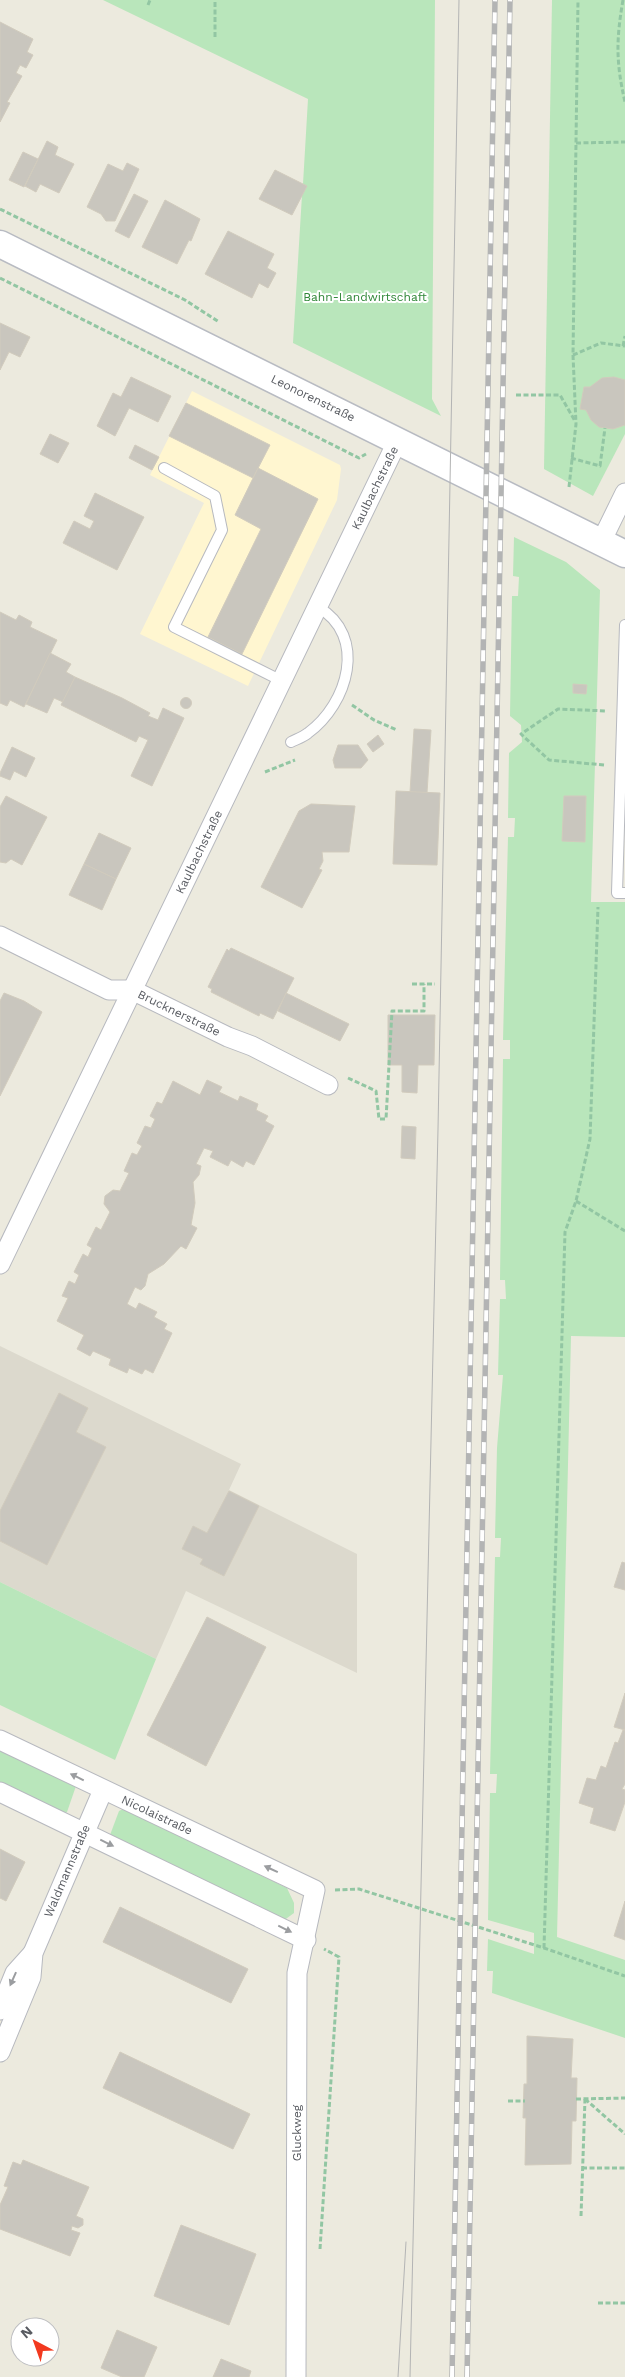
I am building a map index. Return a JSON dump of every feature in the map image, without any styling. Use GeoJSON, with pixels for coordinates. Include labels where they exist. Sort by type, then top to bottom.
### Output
{"type":"FeatureCollection","features":[{"type":"Feature","properties":{"kind":"main road","name":"Leonorenstraße"},"geometry":{"type":"LineString","coordinates":[[0,244],[625,554]]}},
{"type":"Feature","properties":{"kind":"street","name":"Kaulbachstraße"},"geometry":{"type":"LineString","coordinates":[[0,1264],[398,440]]}},
{"type":"Feature","properties":{"kind":"street"},"geometry":{"type":"LineString","coordinates":[[601,542],[625,493]]}},
{"type":"Feature","properties":{"kind":"street","name":"Brucknerstraße"},"geometry":{"type":"LineString","coordinates":[[0,936],[109,990],[132,990],[228,1037],[336,1080]]}},
{"type":"Feature","properties":{"kind":"street","name":"Nicolaistraße"},"geometry":{"type":"LineString","coordinates":[[0,1740],[103,1790],[324,1890]]}},
{"type":"Feature","properties":{"kind":"street","name":"Waldmannstraße"},"geometry":{"type":"LineString","coordinates":[[0,2052],[31,1977],[33,1953],[103,1790]]}},
{"type":"Feature","properties":{"kind":"street"},"geometry":{"type":"LineString","coordinates":[[0,1792],[306,1940]]}},
{"type":"Feature","properties":{"kind":"street","name":"Gluckweg"},"geometry":{"type":"LineString","coordinates":[[296,2377],[297,1972],[324,1890]]}},
{"type":"Feature","properties":{"kind":"street","name":"Waldmannstraße"},"geometry":{"type":"LineString","coordinates":[[0,2010],[15,1973],[33,1953]]}},
{"type":"Feature","properties":{"kind":"lane"},"geometry":{"type":"LineString","coordinates":[[164,468],[215,496],[222,530],[174,627],[282,681]]}},
{"type":"Feature","properties":{"kind":"lane"},"geometry":{"type":"LineString","coordinates":[[291,742],[308,733],[326,715],[339,696],[346,678],[349,659],[345,638],[330,614],[318,607]]}},
{"type":"Feature","properties":{"kind":"lane"},"geometry":{"type":"LineString","coordinates":[[625,625],[618,893],[625,893]]}},
{"type":"Feature","properties":{"kind":"path"},"geometry":{"type":"LineString","coordinates":[[148,5],[150,0]]}},
{"type":"Feature","properties":{"kind":"path"},"geometry":{"type":"LineString","coordinates":[[215,37],[216,0]]}},
{"type":"Feature","properties":{"kind":"path"},"geometry":{"type":"LineString","coordinates":[[569,486],[576,424],[573,355],[578,0]]}},
{"type":"Feature","properties":{"kind":"path"},"geometry":{"type":"LineString","coordinates":[[623,0],[618,30],[617,70],[625,102]]}},
{"type":"Feature","properties":{"kind":"path"},"geometry":{"type":"LineString","coordinates":[[576,143],[625,142]]}},
{"type":"Feature","properties":{"kind":"path"},"geometry":{"type":"LineString","coordinates":[[0,209],[183,299],[222,324]]}},
{"type":"Feature","properties":{"kind":"path"},"geometry":{"type":"LineString","coordinates":[[0,278],[359,458]]}},
{"type":"Feature","properties":{"kind":"path"},"geometry":{"type":"LineString","coordinates":[[573,355],[601,343],[624,346],[625,336]]}},
{"type":"Feature","properties":{"kind":"path"},"geometry":{"type":"LineString","coordinates":[[516,395],[560,395],[576,424]]}},
{"type":"Feature","properties":{"kind":"path"},"geometry":{"type":"LineString","coordinates":[[571,458],[600,466],[605,428]]}},
{"type":"Feature","properties":{"kind":"path"},"geometry":{"type":"LineString","coordinates":[[351,704],[374,720],[397,730]]}},
{"type":"Feature","properties":{"kind":"path"},"geometry":{"type":"LineString","coordinates":[[621,767],[549,760],[521,734],[558,709],[622,712]]}},
{"type":"Feature","properties":{"kind":"path"},"geometry":{"type":"LineString","coordinates":[[544,1948],[565,1232],[576,1201],[590,1140],[598,907]]}},
{"type":"Feature","properties":{"kind":"path"},"geometry":{"type":"LineString","coordinates":[[412,984],[435,984]]}},
{"type":"Feature","properties":{"kind":"path"},"geometry":{"type":"LineString","coordinates":[[336,1080],[376,1092],[379,1119],[386,1119],[392,1011],[424,1011],[424,984]]}},
{"type":"Feature","properties":{"kind":"path"},"geometry":{"type":"LineString","coordinates":[[576,1201],[625,1231]]}},
{"type":"Feature","properties":{"kind":"path"},"geometry":{"type":"LineString","coordinates":[[324,1890],[359,1889],[625,1976]]}},
{"type":"Feature","properties":{"kind":"path"},"geometry":{"type":"LineString","coordinates":[[306,1940],[339,1957],[320,2250]]}},
{"type":"Feature","properties":{"kind":"path"},"geometry":{"type":"LineString","coordinates":[[576,2099],[625,2098]]}},
{"type":"Feature","properties":{"kind":"path"},"geometry":{"type":"LineString","coordinates":[[585,2099],[625,2134]]}},
{"type":"Feature","properties":{"kind":"path"},"geometry":{"type":"LineString","coordinates":[[581,2216],[585,2099]]}},
{"type":"Feature","properties":{"kind":"path"},"geometry":{"type":"LineString","coordinates":[[508,2101],[525,2101]]}},
{"type":"Feature","properties":{"kind":"path"},"geometry":{"type":"LineString","coordinates":[[582,2168],[625,2168]]}},
{"type":"Feature","properties":{"kind":"path"},"geometry":{"type":"LineString","coordinates":[[598,2303],[625,2303]]}},
{"type":"Feature","properties":{"kind":"shaded area"},"geometry":{"type":"Polygon","coordinates":[[[192,391],[340,465],[341,469],[337,500],[248,686],[140,634],[204,503],[150,475],[192,391]]]}},
{"type":"Feature","properties":{"kind":"shaded area"},"geometry":{"type":"Polygon","coordinates":[[[0,1346],[241,1464],[229,1490],[357,1554],[357,1673],[186,1591],[156,1659],[0,1582],[0,1346]]]}},
{"type":"Feature","properties":{"kind":"green space","name":"Bahn-Landwirtschaft"},"geometry":{"type":"Polygon","coordinates":[[[103,0],[435,0],[432,399],[441,416],[293,343],[302,195],[306,186],[303,184],[308,99],[103,0]]]}},
{"type":"Feature","properties":{"kind":"green space"},"geometry":{"type":"Polygon","coordinates":[[[552,0],[625,0],[625,434],[593,496],[544,469],[552,0]]]}},
{"type":"Feature","properties":{"kind":"green space"},"geometry":{"type":"Polygon","coordinates":[[[514,537],[566,562],[600,590],[591,902],[625,902],[625,1337],[571,1336],[557,1937],[625,1960],[625,2038],[492,1993],[493,1971],[487,1971],[488,1939],[534,1954],[534,1933],[488,1920],[490,1793],[496,1793],[497,1774],[490,1774],[495,1557],[500,1557],[501,1538],[495,1538],[497,1448],[503,1375],[498,1375],[500,1299],[506,1299],[505,1280],[500,1280],[503,1059],[510,1059],[510,1040],[503,1040],[508,837],[514,837],[515,818],[508,818],[509,753],[522,742],[521,725],[510,716],[512,596],[518,596],[519,577],[513,576],[514,537]]]}},
{"type":"Feature","properties":{"kind":"green space"},"geometry":{"type":"Polygon","coordinates":[[[0,1582],[156,1659],[115,1760],[0,1705],[0,1582]]]}},
{"type":"Feature","properties":{"kind":"green space"},"geometry":{"type":"Polygon","coordinates":[[[0,1750],[76,1786],[67,1812],[64,1814],[0,1783],[0,1750]]]}},
{"type":"Feature","properties":{"kind":"green space"},"geometry":{"type":"Polygon","coordinates":[[[123,1809],[287,1888],[294,1903],[294,1913],[283,1921],[110,1835],[119,1811],[123,1809]]]}},
{"type":"Feature","properties":{"kind":"building"},"geometry":{"type":"Polygon","coordinates":[[[0,22],[33,39],[27,52],[33,55],[26,68],[20,65],[16,73],[22,76],[7,102],[10,103],[0,122],[0,22]]]}},
{"type":"Feature","properties":{"kind":"building"},"geometry":{"type":"Polygon","coordinates":[[[47,141],[58,147],[55,155],[74,164],[59,193],[40,184],[36,192],[25,186],[47,141]]]}},
{"type":"Feature","properties":{"kind":"building"},"geometry":{"type":"Polygon","coordinates":[[[23,152],[38,159],[24,187],[9,180],[23,152]]]}},
{"type":"Feature","properties":{"kind":"building"},"geometry":{"type":"Polygon","coordinates":[[[127,163],[139,169],[115,221],[106,221],[101,214],[87,207],[108,164],[123,171],[127,163]]]}},
{"type":"Feature","properties":{"kind":"building"},"geometry":{"type":"Polygon","coordinates":[[[275,170],[307,186],[292,215],[259,199],[275,170]]]}},
{"type":"Feature","properties":{"kind":"building"},"geometry":{"type":"Polygon","coordinates":[[[134,194],[148,201],[129,238],[115,231],[134,194]]]}},
{"type":"Feature","properties":{"kind":"building"},"geometry":{"type":"Polygon","coordinates":[[[165,200],[200,219],[191,241],[189,240],[177,264],[142,247],[165,200]]]}},
{"type":"Feature","properties":{"kind":"building"},"geometry":{"type":"Polygon","coordinates":[[[228,231],[274,254],[267,268],[276,273],[268,288],[259,283],[252,298],[205,274],[228,231]]]}},
{"type":"Feature","properties":{"kind":"building"},"geometry":{"type":"Polygon","coordinates":[[[0,323],[30,337],[20,357],[9,352],[0,370],[0,323]]]}},
{"type":"Feature","properties":{"kind":"building"},"geometry":{"type":"Polygon","coordinates":[[[131,377],[171,396],[158,422],[129,408],[115,436],[97,426],[113,393],[121,397],[131,377]]]}},
{"type":"Feature","properties":{"kind":"building"},"geometry":{"type":"Polygon","coordinates":[[[614,377],[625,380],[625,425],[613,429],[599,427],[591,420],[586,410],[580,409],[584,387],[590,387],[602,378],[614,377]]]}},
{"type":"Feature","properties":{"kind":"building"},"geometry":{"type":"Polygon","coordinates":[[[186,403],[270,445],[253,478],[169,436],[186,403]]]}},
{"type":"Feature","properties":{"kind":"building"},"geometry":{"type":"Polygon","coordinates":[[[50,434],[69,443],[58,463],[40,454],[50,434]]]}},
{"type":"Feature","properties":{"kind":"building"},"geometry":{"type":"Polygon","coordinates":[[[135,445],[159,457],[152,470],[129,458],[135,445]]]}},
{"type":"Feature","properties":{"kind":"building"},"geometry":{"type":"Polygon","coordinates":[[[258,468],[318,499],[242,654],[208,637],[261,529],[235,515],[258,468]]]}},
{"type":"Feature","properties":{"kind":"building"},"geometry":{"type":"Polygon","coordinates":[[[95,493],[144,517],[117,570],[63,543],[74,521],[90,529],[94,521],[84,516],[95,493]]]}},
{"type":"Feature","properties":{"kind":"building"},"geometry":{"type":"Polygon","coordinates":[[[0,612],[16,620],[19,615],[32,622],[30,627],[57,640],[24,707],[10,700],[7,706],[0,703],[0,612]]]}},
{"type":"Feature","properties":{"kind":"building"},"geometry":{"type":"Polygon","coordinates":[[[50,653],[71,664],[66,672],[75,677],[63,702],[54,698],[47,713],[26,704],[50,653]]]}},
{"type":"Feature","properties":{"kind":"building"},"geometry":{"type":"Polygon","coordinates":[[[75,677],[122,698],[150,713],[148,716],[158,720],[163,708],[184,718],[152,786],[131,776],[148,740],[139,736],[136,742],[61,705],[75,677]]]}},
{"type":"Feature","properties":{"kind":"building"},"geometry":{"type":"Polygon","coordinates":[[[573,684],[587,685],[586,694],[573,693],[573,684]]]}},
{"type":"Feature","properties":{"kind":"building"},"geometry":{"type":"Polygon","coordinates":[[[184,698],[188,698],[191,703],[190,707],[184,708],[181,705],[181,701],[184,698]]]}},
{"type":"Feature","properties":{"kind":"building"},"geometry":{"type":"Polygon","coordinates":[[[414,729],[431,730],[427,793],[410,792],[414,729]]]}},
{"type":"Feature","properties":{"kind":"building"},"geometry":{"type":"Polygon","coordinates":[[[378,735],[384,744],[373,752],[367,744],[378,735]]]}},
{"type":"Feature","properties":{"kind":"building"},"geometry":{"type":"Polygon","coordinates":[[[338,745],[358,745],[368,760],[361,768],[335,768],[333,760],[338,745]]]}},
{"type":"Feature","properties":{"kind":"building"},"geometry":{"type":"Polygon","coordinates":[[[12,747],[35,758],[26,777],[14,771],[10,780],[0,776],[12,747]]]}},
{"type":"Feature","properties":{"kind":"building"},"geometry":{"type":"Polygon","coordinates":[[[396,791],[440,793],[437,865],[393,864],[396,791]]]}},
{"type":"Feature","properties":{"kind":"building"},"geometry":{"type":"Polygon","coordinates":[[[6,796],[47,817],[22,865],[11,859],[6,863],[0,862],[0,807],[6,796]]]}},
{"type":"Feature","properties":{"kind":"building"},"geometry":{"type":"Polygon","coordinates":[[[564,796],[586,796],[585,842],[562,841],[564,796]]]}},
{"type":"Feature","properties":{"kind":"building"},"geometry":{"type":"Polygon","coordinates":[[[311,804],[355,806],[349,852],[322,852],[323,861],[319,869],[322,870],[302,908],[261,887],[299,811],[311,804]]]}},
{"type":"Feature","properties":{"kind":"building"},"geometry":{"type":"Polygon","coordinates":[[[99,833],[131,848],[116,879],[84,864],[99,833]]]}},
{"type":"Feature","properties":{"kind":"building"},"geometry":{"type":"Polygon","coordinates":[[[84,864],[116,879],[102,910],[69,895],[84,864]]]}},
{"type":"Feature","properties":{"kind":"building"},"geometry":{"type":"Polygon","coordinates":[[[231,948],[294,978],[273,1019],[260,1013],[259,1016],[211,992],[212,989],[208,987],[227,949],[229,951],[231,948]]]}},
{"type":"Feature","properties":{"kind":"building"},"geometry":{"type":"Polygon","coordinates":[[[4,993],[24,1001],[42,1012],[0,1096],[0,1001],[4,993]]]}},
{"type":"Feature","properties":{"kind":"building"},"geometry":{"type":"Polygon","coordinates":[[[286,993],[349,1024],[340,1041],[278,1011],[286,993]]]}},
{"type":"Feature","properties":{"kind":"building"},"geometry":{"type":"Polygon","coordinates":[[[388,1015],[435,1015],[434,1065],[418,1065],[417,1093],[402,1092],[402,1065],[388,1065],[388,1015]]]}},
{"type":"Feature","properties":{"kind":"building"},"geometry":{"type":"Polygon","coordinates":[[[207,1080],[222,1087],[219,1092],[238,1101],[240,1096],[258,1104],[256,1110],[268,1116],[265,1121],[274,1126],[254,1165],[246,1161],[243,1167],[231,1160],[228,1166],[210,1157],[213,1151],[204,1148],[196,1164],[201,1166],[199,1175],[193,1182],[195,1203],[191,1225],[197,1228],[186,1249],[181,1246],[164,1264],[148,1274],[145,1286],[141,1290],[135,1287],[127,1304],[136,1309],[139,1303],[157,1312],[154,1317],[167,1324],[164,1329],[172,1333],[153,1373],[145,1369],[142,1374],[129,1368],[127,1373],[109,1365],[111,1359],[93,1351],[90,1356],[77,1349],[84,1335],[57,1321],[68,1298],[62,1296],[69,1281],[75,1284],[79,1275],[74,1272],[83,1254],[88,1257],[92,1248],[87,1245],[96,1227],[101,1230],[110,1212],[104,1204],[105,1196],[113,1190],[120,1191],[129,1173],[124,1171],[132,1153],[137,1155],[142,1146],[137,1143],[145,1126],[151,1128],[155,1119],[150,1116],[157,1102],[162,1104],[173,1081],[200,1095],[207,1080]]]}},
{"type":"Feature","properties":{"kind":"building"},"geometry":{"type":"Polygon","coordinates":[[[402,1126],[416,1127],[415,1159],[401,1158],[402,1126]]]}},
{"type":"Feature","properties":{"kind":"building"},"geometry":{"type":"Polygon","coordinates":[[[59,1393],[88,1408],[76,1432],[106,1447],[47,1565],[0,1541],[0,1511],[59,1393]]]}},
{"type":"Feature","properties":{"kind":"building"},"geometry":{"type":"Polygon","coordinates":[[[229,1491],[259,1506],[224,1576],[200,1564],[203,1559],[182,1549],[193,1526],[207,1533],[229,1491]]]}},
{"type":"Feature","properties":{"kind":"building"},"geometry":{"type":"Polygon","coordinates":[[[622,1562],[625,1563],[625,1590],[614,1587],[622,1562]]]}},
{"type":"Feature","properties":{"kind":"building"},"geometry":{"type":"Polygon","coordinates":[[[207,1617],[266,1647],[206,1766],[147,1735],[207,1617]]]}},
{"type":"Feature","properties":{"kind":"building"},"geometry":{"type":"Polygon","coordinates":[[[625,1693],[625,1730],[614,1727],[625,1693]]]}},
{"type":"Feature","properties":{"kind":"building"},"geometry":{"type":"Polygon","coordinates":[[[623,1730],[625,1730],[625,1784],[622,1789],[625,1790],[625,1802],[615,1831],[590,1823],[594,1808],[579,1803],[587,1778],[596,1780],[601,1766],[606,1768],[615,1742],[618,1743],[623,1730]]]}},
{"type":"Feature","properties":{"kind":"building"},"geometry":{"type":"Polygon","coordinates":[[[0,1849],[25,1862],[6,1901],[0,1898],[0,1849]]]}},
{"type":"Feature","properties":{"kind":"building"},"geometry":{"type":"Polygon","coordinates":[[[625,1901],[625,1940],[614,1936],[625,1901]]]}},
{"type":"Feature","properties":{"kind":"building"},"geometry":{"type":"Polygon","coordinates":[[[120,1907],[248,1969],[231,2003],[103,1942],[120,1907]]]}},
{"type":"Feature","properties":{"kind":"building"},"geometry":{"type":"Polygon","coordinates":[[[527,2036],[573,2039],[571,2078],[577,2078],[576,2121],[572,2121],[571,2164],[525,2165],[526,2118],[523,2118],[524,2084],[527,2084],[527,2036]]]}},
{"type":"Feature","properties":{"kind":"building"},"geometry":{"type":"Polygon","coordinates":[[[120,2052],[250,2114],[233,2149],[103,2088],[120,2052]]]}},
{"type":"Feature","properties":{"kind":"building"},"geometry":{"type":"Polygon","coordinates":[[[23,2160],[89,2187],[76,2216],[83,2219],[83,2225],[78,2228],[72,2226],[71,2230],[80,2233],[70,2256],[0,2229],[0,2205],[8,2187],[4,2186],[13,2162],[21,2165],[23,2160]]]}},
{"type":"Feature","properties":{"kind":"building"},"geometry":{"type":"Polygon","coordinates":[[[181,2225],[256,2254],[229,2325],[154,2296],[181,2225]]]}},
{"type":"Feature","properties":{"kind":"building"},"geometry":{"type":"Polygon","coordinates":[[[117,2330],[157,2347],[144,2377],[122,2377],[101,2368],[117,2330]]]}},
{"type":"Feature","properties":{"kind":"building"},"geometry":{"type":"Polygon","coordinates":[[[221,2359],[251,2371],[249,2377],[213,2377],[221,2359]]]}},
{"type":"Feature","properties":{"kind":"tram line"},"geometry":{"type":"LineString","coordinates":[[410,2377],[438,1129],[459,0]]}},
{"type":"Feature","properties":{"kind":"tram line"},"geometry":{"type":"LineString","coordinates":[[398,2377],[406,2242]]}},
{"type":"Feature","properties":{"kind":"railway"},"geometry":{"type":"LineString","coordinates":[[452,2377],[495,0]]}},
{"type":"Feature","properties":{"kind":"railway"},"geometry":{"type":"LineString","coordinates":[[467,2377],[510,0]]}}]}
